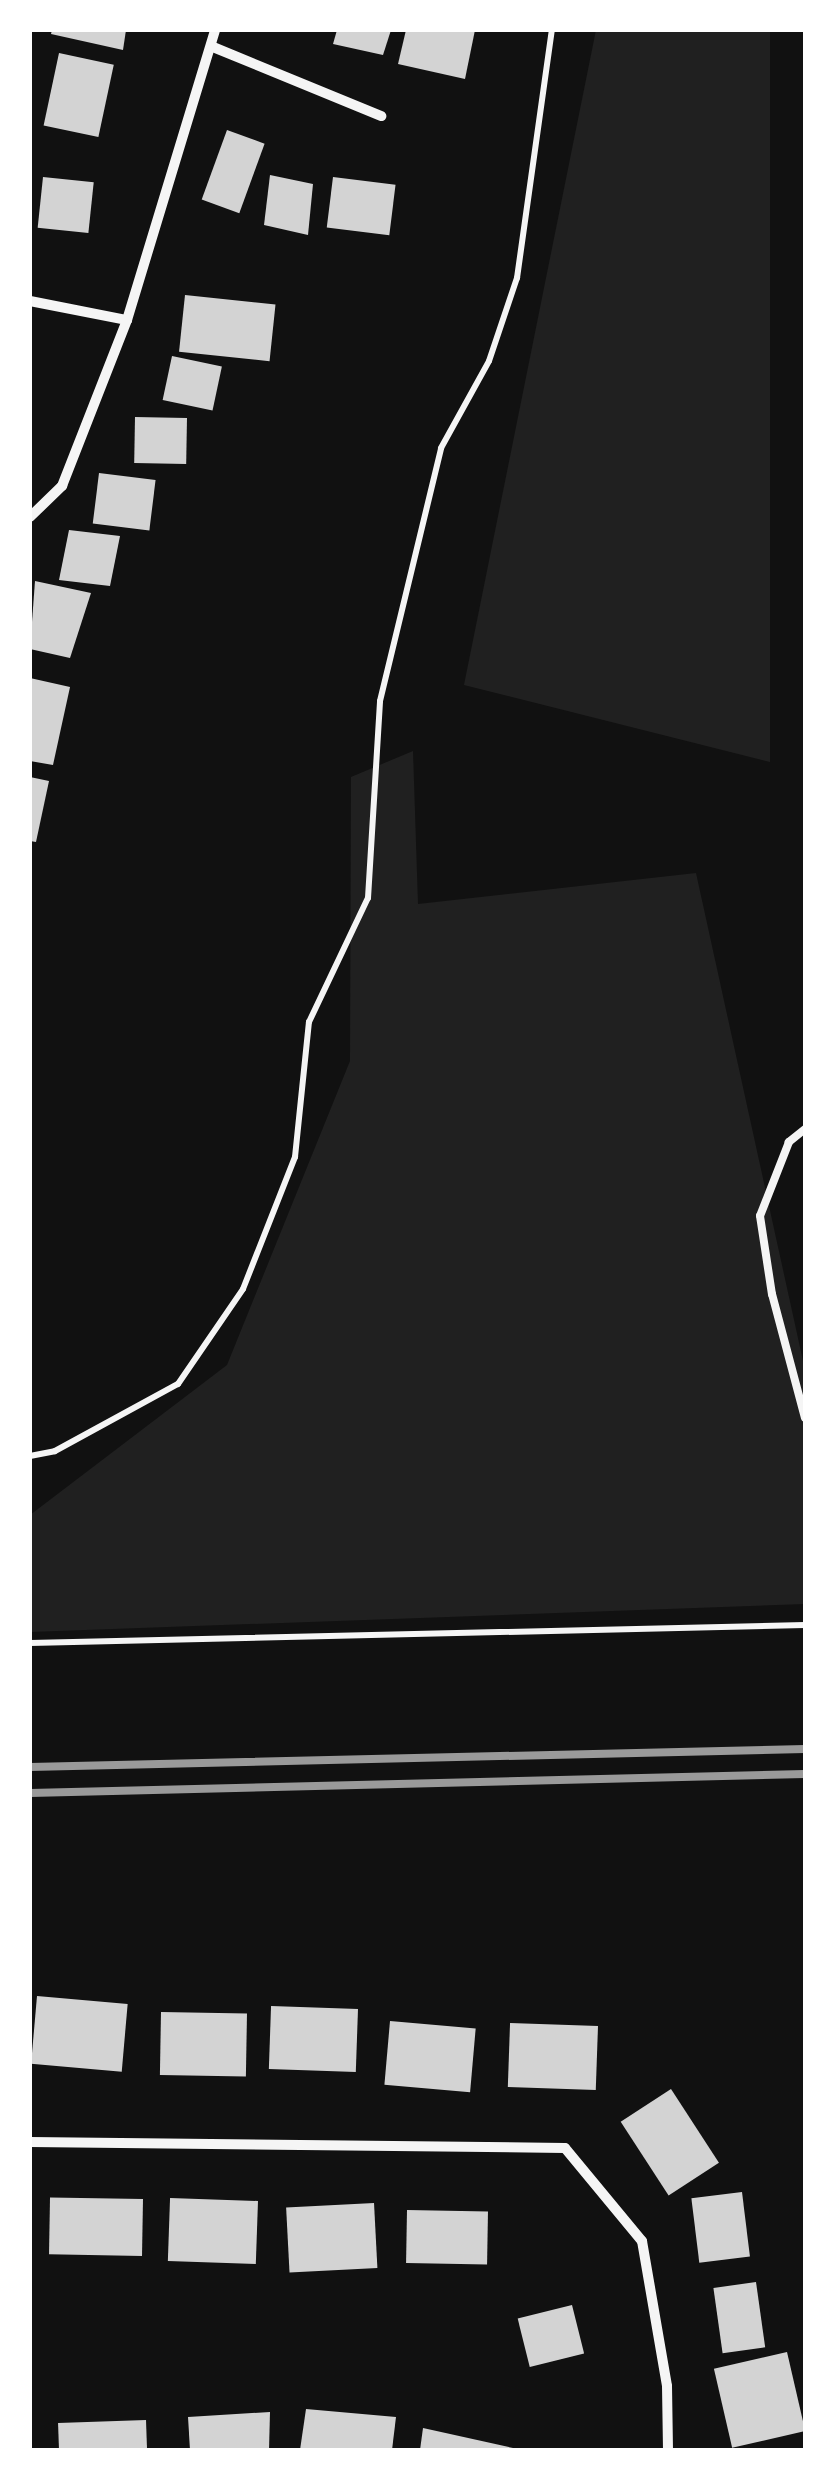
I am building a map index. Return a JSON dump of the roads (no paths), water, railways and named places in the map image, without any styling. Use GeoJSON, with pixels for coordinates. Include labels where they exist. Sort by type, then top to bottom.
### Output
{"type":"FeatureCollection","features":[{"type":"Feature","properties":{"kind":"street"},"geometry":{"type":"LineString","coordinates":[[30,517],[62,486],[127,320],[213,47],[215,30]]}},
{"type":"Feature","properties":{"kind":"street"},"geometry":{"type":"LineString","coordinates":[[213,47],[381,116]]}},
{"type":"Feature","properties":{"kind":"street"},"geometry":{"type":"LineString","coordinates":[[30,301],[127,320]]}},
{"type":"Feature","properties":{"kind":"street"},"geometry":{"type":"LineString","coordinates":[[30,2142],[566,2148],[642,2241],[667,2386],[668,2450]]}},
{"type":"Feature","properties":{"kind":"lane"},"geometry":{"type":"LineString","coordinates":[[805,1128],[789,1142],[760,1216],[772,1294],[805,1418]]}},
{"type":"Feature","properties":{"kind":"railway"},"geometry":{"type":"LineString","coordinates":[[30,1767],[805,1749]]}},
{"type":"Feature","properties":{"kind":"railway"},"geometry":{"type":"LineString","coordinates":[[30,1793],[805,1774]]}}]}
